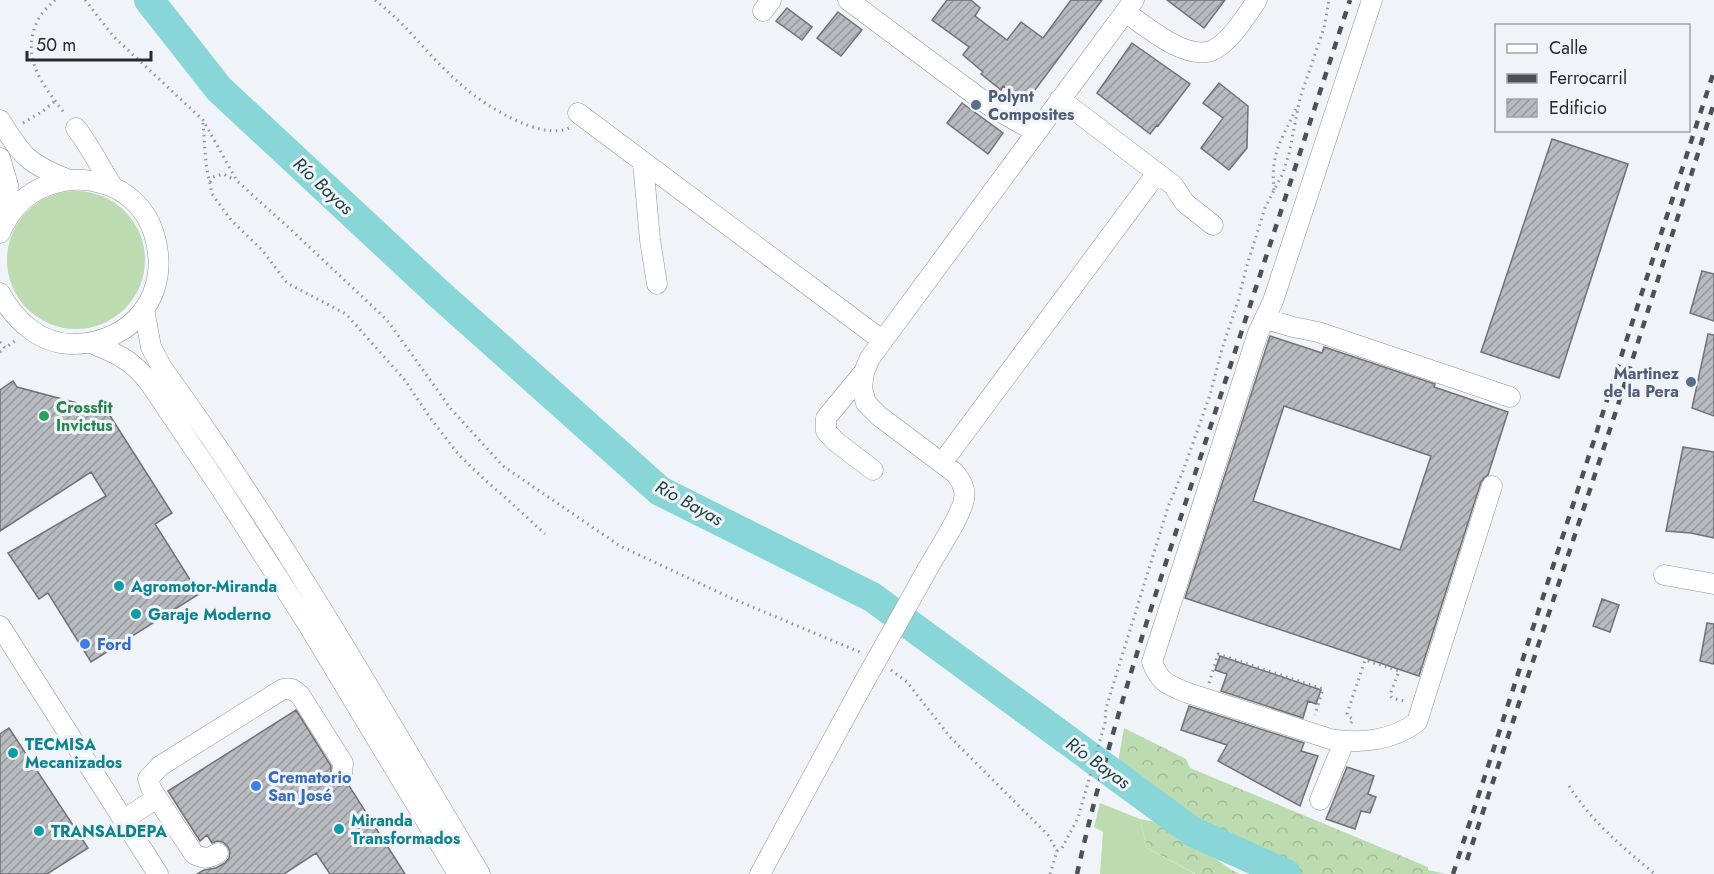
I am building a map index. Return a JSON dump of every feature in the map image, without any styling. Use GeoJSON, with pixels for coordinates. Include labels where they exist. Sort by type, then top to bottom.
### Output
{"type":"FeatureCollection","features":[{"type":"Feature","properties":{"kind":"street"},"geometry":{"type":"LineString","coordinates":[[848,0],[990,106],[1036,132]]}},
{"type":"Feature","properties":{"kind":"street"},"geometry":{"type":"LineString","coordinates":[[760,874],[863,684],[961,511],[964,498],[963,483],[955,473],[879,416],[866,403],[862,388],[864,372],[870,358],[1129,6],[1183,49],[1198,53],[1212,50],[1224,42],[1257,0]]}},
{"type":"Feature","properties":{"kind":"street"},"geometry":{"type":"LineString","coordinates":[[1346,734],[1330,740],[1170,686],[1157,675],[1152,662],[1258,333],[1266,319],[1281,279],[1372,0]]}},
{"type":"Feature","properties":{"kind":"street"},"geometry":{"type":"LineString","coordinates":[[1060,99],[1173,185],[1185,203],[1213,225]]}},
{"type":"Feature","properties":{"kind":"street"},"geometry":{"type":"LineString","coordinates":[[583,117],[883,341]]}},
{"type":"Feature","properties":{"kind":"street"},"geometry":{"type":"LineString","coordinates":[[0,120],[24,156],[43,170],[67,179],[90,180],[112,187],[135,203],[151,225],[159,249],[157,282],[144,309],[131,324],[113,336],[91,343],[68,344],[46,339],[23,325],[8,308],[0,293]]}},
{"type":"Feature","properties":{"kind":"street"},"geometry":{"type":"LineString","coordinates":[[76,128],[87,142],[112,187]]}},
{"type":"Feature","properties":{"kind":"street"},"geometry":{"type":"LineString","coordinates":[[0,158],[8,185],[3,227]]}},
{"type":"Feature","properties":{"kind":"street"},"geometry":{"type":"LineString","coordinates":[[643,162],[650,240],[657,284]]}},
{"type":"Feature","properties":{"kind":"street"},"geometry":{"type":"LineString","coordinates":[[942,463],[1157,173]]}},
{"type":"Feature","properties":{"kind":"street"},"geometry":{"type":"LineString","coordinates":[[3,227],[15,207],[28,195],[43,186],[67,179]]}},
{"type":"Feature","properties":{"kind":"street"},"geometry":{"type":"LineString","coordinates":[[144,309],[148,336],[162,368],[247,492],[323,612],[480,874]]}},
{"type":"Feature","properties":{"kind":"street"},"geometry":{"type":"LineString","coordinates":[[1266,319],[1318,332],[1509,397]]}},
{"type":"Feature","properties":{"kind":"street"},"geometry":{"type":"LineString","coordinates":[[0,324],[23,325]]}},
{"type":"Feature","properties":{"kind":"street"},"geometry":{"type":"LineString","coordinates":[[91,343],[113,352],[141,371],[227,498],[307,623],[458,874]]}},
{"type":"Feature","properties":{"kind":"street"},"geometry":{"type":"LineString","coordinates":[[864,372],[826,418],[826,431],[835,441],[873,470]]}},
{"type":"Feature","properties":{"kind":"street"},"geometry":{"type":"LineString","coordinates":[[1346,734],[1353,742],[1388,737],[1406,730],[1417,722],[1492,486]]}},
{"type":"Feature","properties":{"kind":"street"},"geometry":{"type":"LineString","coordinates":[[1664,575],[1714,584]]}},
{"type":"Feature","properties":{"kind":"street"},"geometry":{"type":"LineString","coordinates":[[0,626],[158,874]]}},
{"type":"Feature","properties":{"kind":"street"},"geometry":{"type":"LineString","coordinates":[[218,853],[203,859],[194,855],[151,788],[148,779],[160,766],[284,689],[292,688],[300,695],[343,763],[342,774]]}},
{"type":"Feature","properties":{"kind":"street"},"geometry":{"type":"LineString","coordinates":[[1320,800],[1346,734]]}},
{"type":"Feature","properties":{"kind":"street"},"geometry":{"type":"LineString","coordinates":[[123,820],[158,798]]}},
{"type":"Feature","properties":{"kind":"path"},"geometry":{"type":"LineString","coordinates":[[55,0],[37,21],[31,55],[44,86],[76,128]]}},
{"type":"Feature","properties":{"kind":"path"},"geometry":{"type":"LineString","coordinates":[[85,0],[114,37],[202,120],[237,181]]}},
{"type":"Feature","properties":{"kind":"path"},"geometry":{"type":"LineString","coordinates":[[375,0],[466,89],[506,116],[536,129],[562,131],[583,117]]}},
{"type":"Feature","properties":{"kind":"path"},"geometry":{"type":"LineString","coordinates":[[1274,190],[1272,174],[1275,153],[1300,98],[1324,28],[1329,0]]}},
{"type":"Feature","properties":{"kind":"path"},"geometry":{"type":"LineString","coordinates":[[1050,874],[1057,851],[1062,848],[1078,818],[1106,723],[1106,708],[1168,507],[1210,395],[1265,208],[1283,173],[1289,154],[1300,98]]}},
{"type":"Feature","properties":{"kind":"path"},"geometry":{"type":"LineString","coordinates":[[21,124],[37,116],[55,100]]}},
{"type":"Feature","properties":{"kind":"path"},"geometry":{"type":"LineString","coordinates":[[202,120],[206,164],[212,194],[231,220],[262,251],[287,283],[346,314],[404,379],[459,455],[545,534]]}},
{"type":"Feature","properties":{"kind":"path"},"geometry":{"type":"LineString","coordinates":[[210,182],[213,177],[223,174],[237,181],[387,320],[451,409],[503,465],[620,546],[730,598],[864,654]]}},
{"type":"Feature","properties":{"kind":"path"},"geometry":{"type":"LineString","coordinates":[[0,352],[5,348]]}},
{"type":"Feature","properties":{"kind":"path"},"geometry":{"type":"LineString","coordinates":[[1208,685],[1218,654],[1323,689],[1313,720]]}},
{"type":"Feature","properties":{"kind":"path"},"geometry":{"type":"LineString","coordinates":[[1346,734],[1353,720],[1347,714],[1365,660],[1399,671],[1390,695],[1398,701],[1405,701]]}},
{"type":"Feature","properties":{"kind":"path"},"geometry":{"type":"LineString","coordinates":[[888,667],[907,682],[950,737],[1048,835],[1057,851]]}},
{"type":"Feature","properties":{"kind":"path"},"geometry":{"type":"LineString","coordinates":[[1569,786],[1605,832],[1655,874]]}},
{"type":"Feature","properties":{"kind":"green space"},"geometry":{"type":"Polygon","coordinates":[[[76,191],[102,196],[125,211],[140,234],[145,260],[140,286],[125,309],[102,324],[76,329],[50,324],[27,309],[12,286],[7,260],[12,234],[27,211],[50,196],[76,191]]]}},
{"type":"Feature","properties":{"kind":"green space"},"geometry":{"type":"Polygon","coordinates":[[[1124,728],[1186,759],[1190,768],[1428,867],[1428,870],[1446,874],[1290,874],[1188,819],[1118,762],[1124,728]]]}},
{"type":"Feature","properties":{"kind":"green space"},"geometry":{"type":"Polygon","coordinates":[[[1100,803],[1140,819],[1147,848],[1195,874],[1100,874],[1103,832],[1094,827],[1100,803]]]}},
{"type":"Feature","properties":{"kind":"green space"},"geometry":{"type":"Polygon","coordinates":[[[1140,819],[1167,824],[1240,874],[1196,874],[1147,848],[1140,819]]]}},
{"type":"Feature","properties":{"kind":"building"},"geometry":{"type":"Polygon","coordinates":[[[947,0],[971,0],[980,8],[975,16],[1007,40],[1021,22],[1043,38],[1071,0],[1102,0],[1026,102],[1003,86],[1001,90],[981,74],[983,72],[963,55],[969,47],[932,20],[947,0]]]}},
{"type":"Feature","properties":{"kind":"building"},"geometry":{"type":"Polygon","coordinates":[[[1167,0],[1225,0],[1204,28],[1167,0]]]}},
{"type":"Feature","properties":{"kind":"building"},"geometry":{"type":"Polygon","coordinates":[[[787,8],[812,27],[802,40],[776,21],[787,8]]]}},
{"type":"Feature","properties":{"kind":"building"},"geometry":{"type":"Polygon","coordinates":[[[838,12],[862,30],[841,56],[817,38],[838,12]]]}},
{"type":"Feature","properties":{"kind":"building"},"geometry":{"type":"Polygon","coordinates":[[[1132,43],[1190,84],[1150,134],[1097,93],[1132,43]]]}},
{"type":"Feature","properties":{"kind":"building"},"geometry":{"type":"Polygon","coordinates":[[[1219,83],[1248,106],[1247,148],[1229,170],[1201,148],[1223,118],[1203,103],[1219,83]]]}},
{"type":"Feature","properties":{"kind":"building"},"geometry":{"type":"Polygon","coordinates":[[[962,103],[1003,133],[988,154],[947,123],[962,103]]]}},
{"type":"Feature","properties":{"kind":"building"},"geometry":{"type":"Polygon","coordinates":[[[1552,139],[1628,164],[1559,378],[1481,352],[1552,139]]]}},
{"type":"Feature","properties":{"kind":"building"},"geometry":{"type":"Polygon","coordinates":[[[1702,271],[1714,274],[1714,321],[1690,313],[1702,271]]]}},
{"type":"Feature","properties":{"kind":"building"},"geometry":{"type":"Polygon","coordinates":[[[1708,334],[1714,335],[1714,416],[1692,408],[1708,334]]]}},
{"type":"Feature","properties":{"kind":"building"},"geometry":{"type":"Polygon","coordinates":[[[1270,336],[1322,353],[1324,347],[1435,384],[1434,387],[1508,412],[1488,475],[1481,482],[1419,676],[1185,598],[1270,336]],[[1284,406],[1253,501],[1400,550],[1431,456],[1284,406]]]}},
{"type":"Feature","properties":{"kind":"building"},"geometry":{"type":"Polygon","coordinates":[[[13,381],[17,387],[107,411],[172,513],[155,524],[199,594],[91,662],[48,593],[39,599],[8,553],[106,496],[91,472],[0,531],[0,390],[13,381]]]}},
{"type":"Feature","properties":{"kind":"building"},"geometry":{"type":"Polygon","coordinates":[[[1683,447],[1714,452],[1714,538],[1666,531],[1683,447]]]}},
{"type":"Feature","properties":{"kind":"building"},"geometry":{"type":"Polygon","coordinates":[[[1602,599],[1619,605],[1610,632],[1593,626],[1602,599]]]}},
{"type":"Feature","properties":{"kind":"building"},"geometry":{"type":"Polygon","coordinates":[[[1707,623],[1714,624],[1714,664],[1700,661],[1707,623]]]}},
{"type":"Feature","properties":{"kind":"building"},"geometry":{"type":"Polygon","coordinates":[[[1220,656],[1321,690],[1316,704],[1308,701],[1303,718],[1221,691],[1227,674],[1215,670],[1220,656]]]}},
{"type":"Feature","properties":{"kind":"building"},"geometry":{"type":"Polygon","coordinates":[[[1189,706],[1304,743],[1301,751],[1318,756],[1300,806],[1218,761],[1227,745],[1181,730],[1189,706]]]}},
{"type":"Feature","properties":{"kind":"building"},"geometry":{"type":"Polygon","coordinates":[[[296,710],[331,766],[331,780],[340,786],[348,784],[405,874],[330,874],[316,853],[284,874],[197,874],[225,863],[230,852],[223,842],[212,843],[207,835],[200,841],[168,791],[296,710]]]}},
{"type":"Feature","properties":{"kind":"building","name":"TRANSALDEPA"},"geometry":{"type":"Polygon","coordinates":[[[9,728],[88,848],[47,874],[0,874],[0,734],[9,728]]]}},
{"type":"Feature","properties":{"kind":"building"},"geometry":{"type":"Polygon","coordinates":[[[1347,767],[1374,776],[1368,794],[1376,797],[1370,813],[1361,811],[1355,829],[1326,819],[1347,767]]]}},
{"type":"Feature","properties":{"kind":"waterway","name":"Río Bayas"},"geometry":{"type":"LineString","coordinates":[[149,0],[219,89],[438,293],[660,491],[872,597],[1193,832],[1286,874]]}},
{"type":"Feature","properties":{"kind":"railway"},"geometry":{"type":"LineString","coordinates":[[1077,874],[1102,773],[1146,625],[1350,0]]}},
{"type":"Feature","properties":{"kind":"railway"},"geometry":{"type":"LineString","coordinates":[[1453,874],[1714,71]]}},
{"type":"Feature","properties":{"kind":"railway"},"geometry":{"type":"LineString","coordinates":[[1467,860],[1618,405],[1714,103]]}},
{"type":"Feature","properties":{"kind":"place","name":"Polynt Composites"},"geometry":{"type":"Point","coordinates":[976,105]}},
{"type":"Feature","properties":{"kind":"place","name":"Martinez de la Pera"},"geometry":{"type":"Point","coordinates":[1691,382]}},
{"type":"Feature","properties":{"kind":"place","name":"Crossfit Invictus"},"geometry":{"type":"Point","coordinates":[44,416]}},
{"type":"Feature","properties":{"kind":"place","name":"Agromotor-Miranda"},"geometry":{"type":"Point","coordinates":[119,586]}},
{"type":"Feature","properties":{"kind":"place","name":"Garaje Moderno"},"geometry":{"type":"Point","coordinates":[136,614]}},
{"type":"Feature","properties":{"kind":"place","name":"Ford"},"geometry":{"type":"Point","coordinates":[85,644]}},
{"type":"Feature","properties":{"kind":"place","name":"TECMISA Mecanizados"},"geometry":{"type":"Point","coordinates":[13,753]}},
{"type":"Feature","properties":{"kind":"place","name":"Crematorio San José"},"geometry":{"type":"Point","coordinates":[256,786]}},
{"type":"Feature","properties":{"kind":"place","name":"Miranda Transformados"},"geometry":{"type":"Point","coordinates":[339,829]}},
{"type":"Feature","properties":{"kind":"place","name":"TRANSALDEPA"},"geometry":{"type":"Point","coordinates":[39,831]}}]}
